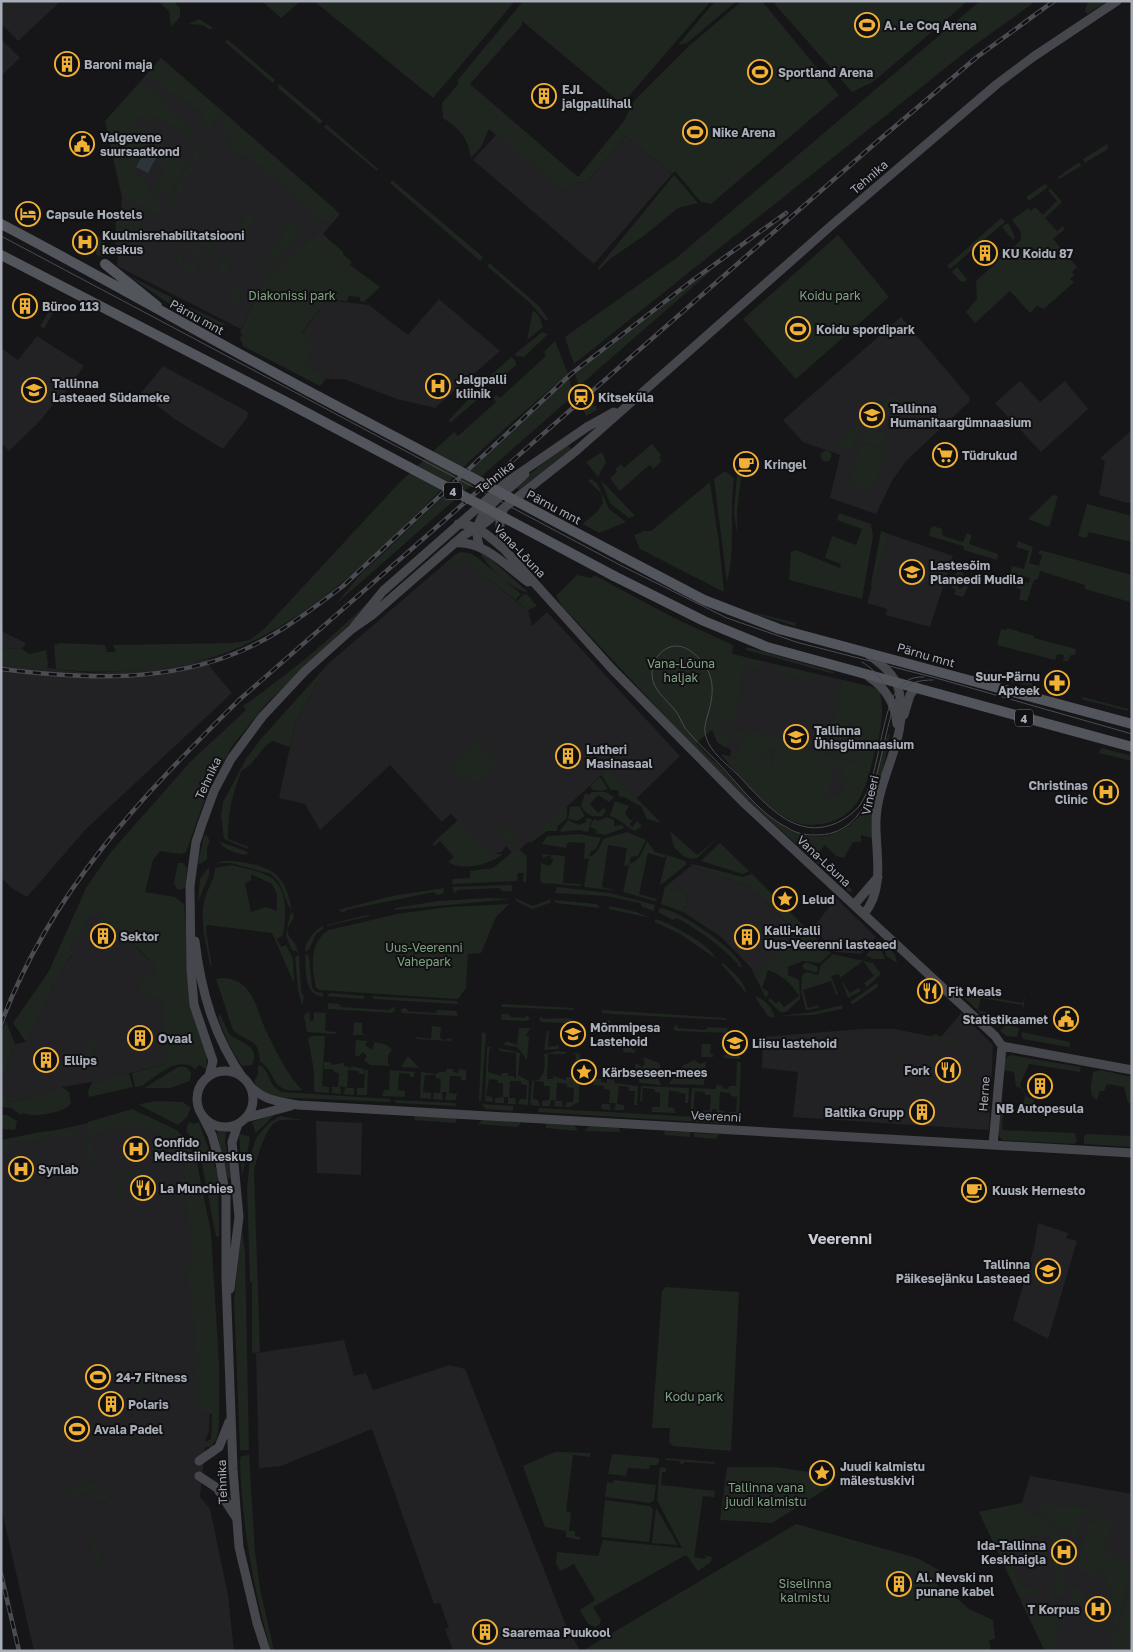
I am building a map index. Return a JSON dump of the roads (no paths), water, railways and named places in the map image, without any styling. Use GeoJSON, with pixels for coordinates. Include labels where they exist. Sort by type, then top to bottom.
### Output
{"type":"FeatureCollection","features":[{"type":"Feature","properties":{"kind":"main road","name":"Tehnika"},"geometry":{"type":"LineString","coordinates":[[208,1076],[213,1061],[194,1005],[192,978],[190,895],[193,860],[202,824],[214,791],[231,758],[262,716],[306,671],[352,629],[372,615],[454,543],[505,507],[576,451],[997,84],[1032,57],[1117,1]]}},
{"type":"Feature","properties":{"kind":"main road","name":"Pärnu mnt"},"geometry":{"type":"LineString","coordinates":[[1,224],[52,250],[164,314],[704,600],[779,629],[863,650],[1132,724]]}},
{"type":"Feature","properties":{"kind":"main road","name":"4"},"geometry":{"type":"LineString","coordinates":[[1,255],[614,576],[734,635],[767,647],[1132,746]]}},
{"type":"Feature","properties":{"kind":"main road"},"geometry":{"type":"LineString","coordinates":[[105,264],[148,297],[164,314]]}},
{"type":"Feature","properties":{"kind":"main road","name":"Tehnika"},"geometry":{"type":"LineString","coordinates":[[352,629],[383,591],[507,482],[649,386]]}},
{"type":"Feature","properties":{"kind":"main road"},"geometry":{"type":"LineString","coordinates":[[479,545],[476,536],[480,516],[536,462]]}},
{"type":"Feature","properties":{"kind":"main road"},"geometry":{"type":"LineString","coordinates":[[504,549],[499,529],[500,518],[505,507]]}},
{"type":"Feature","properties":{"kind":"main road"},"geometry":{"type":"LineString","coordinates":[[458,524],[468,524],[477,528]]}},
{"type":"Feature","properties":{"kind":"main road","name":"Vana-Lõuna"},"geometry":{"type":"LineString","coordinates":[[477,528],[486,532],[504,549],[674,734],[751,810],[995,1036],[1002,1046]]}},
{"type":"Feature","properties":{"kind":"main road","name":"Vana-Lõuna"},"geometry":{"type":"LineString","coordinates":[[454,543],[467,542],[479,545],[544,594]]}},
{"type":"Feature","properties":{"kind":"main road"},"geometry":{"type":"LineString","coordinates":[[863,650],[896,681]]}},
{"type":"Feature","properties":{"kind":"main road"},"geometry":{"type":"LineString","coordinates":[[863,673],[878,682],[889,696],[896,715],[898,734]]}},
{"type":"Feature","properties":{"kind":"main road","name":"Vineeri"},"geometry":{"type":"LineString","coordinates":[[864,914],[876,888],[878,877],[876,819],[902,723],[900,692],[896,681]]}},
{"type":"Feature","properties":{"kind":"main road"},"geometry":{"type":"LineString","coordinates":[[902,723],[910,695],[916,687]]}},
{"type":"Feature","properties":{"kind":"main road"},"geometry":{"type":"LineString","coordinates":[[854,906],[878,877]]}},
{"type":"Feature","properties":{"kind":"main road","name":"Tehnika"},"geometry":{"type":"LineString","coordinates":[[190,895],[197,956],[209,1012],[221,1042],[246,1082]]}},
{"type":"Feature","properties":{"kind":"main road"},"geometry":{"type":"LineString","coordinates":[[1002,1046],[1132,1070]]}},
{"type":"Feature","properties":{"kind":"main road","name":"Herne"},"geometry":{"type":"LineString","coordinates":[[993,1145],[1002,1046]]}},
{"type":"Feature","properties":{"kind":"main road"},"geometry":{"type":"LineString","coordinates":[[224,1071],[231,1072],[246,1082],[253,1100],[250,1112],[242,1121],[230,1127],[215,1125],[202,1115],[197,1097],[200,1086],[208,1076],[224,1071]]}},
{"type":"Feature","properties":{"kind":"main road","name":"Veerenni"},"geometry":{"type":"LineString","coordinates":[[246,1082],[257,1094],[268,1100],[298,1104],[1132,1153]]}},
{"type":"Feature","properties":{"kind":"main road","name":"Veerenni"},"geometry":{"type":"LineString","coordinates":[[242,1121],[269,1110],[298,1104]]}},
{"type":"Feature","properties":{"kind":"main road","name":"Tehnika"},"geometry":{"type":"LineString","coordinates":[[202,1115],[212,1134],[220,1163],[226,1197],[225,1257],[236,1517],[239,1547],[257,1623],[266,1651]]}},
{"type":"Feature","properties":{"kind":"main road","name":"Tehnika"},"geometry":{"type":"LineString","coordinates":[[228,1309],[239,1217],[232,1152],[233,1134],[242,1121]]}},
{"type":"Feature","properties":{"kind":"main road"},"geometry":{"type":"LineString","coordinates":[[199,1461],[219,1447],[226,1434],[232,1412]]}},
{"type":"Feature","properties":{"kind":"main road"},"geometry":{"type":"LineString","coordinates":[[199,1476],[217,1488],[236,1517]]}},
{"type":"Feature","properties":{"kind":"tram line"},"geometry":{"type":"LineString","coordinates":[[1,236],[620,565],[727,618],[796,642],[936,678],[1132,734]]}},
{"type":"Feature","properties":{"kind":"tram line"},"geometry":{"type":"LineString","coordinates":[[924,677],[906,681],[894,695],[885,722],[871,781],[860,805],[852,813],[834,824],[819,828],[805,827],[780,815],[758,796],[711,748],[705,731],[711,704],[711,679],[704,664],[697,657],[682,647],[669,647],[663,650],[655,661],[652,675],[657,689],[676,711],[685,728],[751,799],[778,822],[791,830],[807,835],[834,832],[850,824],[870,794],[897,696],[902,689],[910,684],[933,680]]}},
{"type":"Feature","properties":{"kind":"tram line"},"geometry":{"type":"LineString","coordinates":[[862,662],[873,670],[886,686],[891,706]]}},
{"type":"Feature","properties":{"kind":"railway"},"geometry":{"type":"LineString","coordinates":[[1,1024],[21,976],[45,931],[72,889],[102,848],[168,773],[239,700],[879,140],[977,57],[1054,1]]}},
{"type":"Feature","properties":{"kind":"railway"},"geometry":{"type":"LineString","coordinates":[[1,669],[58,675],[143,675],[171,671],[226,657],[272,635],[343,586],[571,374],[693,280],[786,213]]}},
{"type":"Feature","properties":{"kind":"railway"},"geometry":{"type":"LineString","coordinates":[[1,1574],[19,1651]]}},
{"type":"Feature","properties":{"kind":"place","name":"A. Le Coq Arena"},"geometry":{"type":"Point","coordinates":[867,25]}},
{"type":"Feature","properties":{"kind":"place","name":"Baroni maja"},"geometry":{"type":"Point","coordinates":[67,64]}},
{"type":"Feature","properties":{"kind":"place","name":"Sportland Arena"},"geometry":{"type":"Point","coordinates":[760,72]}},
{"type":"Feature","properties":{"kind":"place","name":"EJL jalgpallihall"},"geometry":{"type":"Point","coordinates":[544,96]}},
{"type":"Feature","properties":{"kind":"place","name":"Nike Arena"},"geometry":{"type":"Point","coordinates":[695,132]}},
{"type":"Feature","properties":{"kind":"place","name":"Valgevene suursaatkond"},"geometry":{"type":"Point","coordinates":[82,144]}},
{"type":"Feature","properties":{"kind":"place","name":"Capsule Hostels"},"geometry":{"type":"Point","coordinates":[28,214]}},
{"type":"Feature","properties":{"kind":"place","name":"Kuulmisrehabilitatsiooni keskus"},"geometry":{"type":"Point","coordinates":[85,242]}},
{"type":"Feature","properties":{"kind":"place","name":"KU Koidu 87"},"geometry":{"type":"Point","coordinates":[985,253]}},
{"type":"Feature","properties":{"kind":"place","name":"Büroo 113"},"geometry":{"type":"Point","coordinates":[25,306]}},
{"type":"Feature","properties":{"kind":"place","name":"Koidu spordipark"},"geometry":{"type":"Point","coordinates":[798,329]}},
{"type":"Feature","properties":{"kind":"place","name":"Jalgpalli kliinik"},"geometry":{"type":"Point","coordinates":[438,386]}},
{"type":"Feature","properties":{"kind":"place","name":"Tallinna Lasteaed Südameke"},"geometry":{"type":"Point","coordinates":[34,390]}},
{"type":"Feature","properties":{"kind":"place","name":"Kitseküla"},"geometry":{"type":"Point","coordinates":[581,397]}},
{"type":"Feature","properties":{"kind":"place","name":"Tallinna Humanitaargümnaasium"},"geometry":{"type":"Point","coordinates":[872,415]}},
{"type":"Feature","properties":{"kind":"place","name":"Tüdrukud"},"geometry":{"type":"Point","coordinates":[945,455]}},
{"type":"Feature","properties":{"kind":"place","name":"Kringel"},"geometry":{"type":"Point","coordinates":[746,464]}},
{"type":"Feature","properties":{"kind":"place","name":"Lastesõim Planeedi Mudila"},"geometry":{"type":"Point","coordinates":[912,572]}},
{"type":"Feature","properties":{"kind":"place","name":"Suur-Pärnu Apteek"},"geometry":{"type":"Point","coordinates":[1057,683]}},
{"type":"Feature","properties":{"kind":"place","name":"Tallinna Ühisgümnaasium"},"geometry":{"type":"Point","coordinates":[796,737]}},
{"type":"Feature","properties":{"kind":"place","name":"Lutheri Masinasaal"},"geometry":{"type":"Point","coordinates":[568,756]}},
{"type":"Feature","properties":{"kind":"place","name":"Christinas Clinic"},"geometry":{"type":"Point","coordinates":[1106,792]}},
{"type":"Feature","properties":{"kind":"place","name":"Lelud"},"geometry":{"type":"Point","coordinates":[785,899]}},
{"type":"Feature","properties":{"kind":"place","name":"Sektor"},"geometry":{"type":"Point","coordinates":[103,936]}},
{"type":"Feature","properties":{"kind":"place","name":"Kalli-kalli Uus-Veerenni lasteaed"},"geometry":{"type":"Point","coordinates":[747,937]}},
{"type":"Feature","properties":{"kind":"place","name":"Fit Meals"},"geometry":{"type":"Point","coordinates":[930,991]}},
{"type":"Feature","properties":{"kind":"place","name":"Statistikaamet"},"geometry":{"type":"Point","coordinates":[1066,1019]}},
{"type":"Feature","properties":{"kind":"place","name":"Mõmmipesa Lastehoid"},"geometry":{"type":"Point","coordinates":[573,1034]}},
{"type":"Feature","properties":{"kind":"place","name":"Ovaal"},"geometry":{"type":"Point","coordinates":[140,1038]}},
{"type":"Feature","properties":{"kind":"place","name":"Liisu lastehoid"},"geometry":{"type":"Point","coordinates":[735,1043]}},
{"type":"Feature","properties":{"kind":"place","name":"Ellips"},"geometry":{"type":"Point","coordinates":[46,1060]}},
{"type":"Feature","properties":{"kind":"place","name":"Fork"},"geometry":{"type":"Point","coordinates":[948,1070]}},
{"type":"Feature","properties":{"kind":"place","name":"Kärbseseen-mees"},"geometry":{"type":"Point","coordinates":[584,1072]}},
{"type":"Feature","properties":{"kind":"place","name":"NB Autopesula"},"geometry":{"type":"Point","coordinates":[1040,1086]}},
{"type":"Feature","properties":{"kind":"place","name":"Baltika Grupp"},"geometry":{"type":"Point","coordinates":[922,1112]}},
{"type":"Feature","properties":{"kind":"place","name":"Confido Meditsiinikeskus"},"geometry":{"type":"Point","coordinates":[136,1149]}},
{"type":"Feature","properties":{"kind":"place","name":"Synlab"},"geometry":{"type":"Point","coordinates":[21,1169]}},
{"type":"Feature","properties":{"kind":"place","name":"La Munchies"},"geometry":{"type":"Point","coordinates":[143,1188]}},
{"type":"Feature","properties":{"kind":"place","name":"Kuusk Hernesto"},"geometry":{"type":"Point","coordinates":[974,1190]}},
{"type":"Feature","properties":{"kind":"place","name":"Tallinna Päikesejänku Lasteaed"},"geometry":{"type":"Point","coordinates":[1048,1271]}},
{"type":"Feature","properties":{"kind":"place","name":"24-7 Fitness"},"geometry":{"type":"Point","coordinates":[98,1377]}},
{"type":"Feature","properties":{"kind":"place","name":"Polaris"},"geometry":{"type":"Point","coordinates":[111,1404]}},
{"type":"Feature","properties":{"kind":"place","name":"Avala Padel"},"geometry":{"type":"Point","coordinates":[77,1429]}},
{"type":"Feature","properties":{"kind":"place","name":"Juudi kalmistu mälestuskivi"},"geometry":{"type":"Point","coordinates":[822,1473]}},
{"type":"Feature","properties":{"kind":"place","name":"Ida-Tallinna Keskhaigla"},"geometry":{"type":"Point","coordinates":[1064,1552]}},
{"type":"Feature","properties":{"kind":"place","name":"Al. Nevski nn punane kabel"},"geometry":{"type":"Point","coordinates":[899,1584]}},
{"type":"Feature","properties":{"kind":"place","name":"T Korpus"},"geometry":{"type":"Point","coordinates":[1098,1609]}},
{"type":"Feature","properties":{"kind":"place","name":"Saaremaa Puukool"},"geometry":{"type":"Point","coordinates":[485,1632]}},
{"type":"Feature","properties":{"kind":"district","name":"Veerenni"},"geometry":{"type":"Point","coordinates":[840,1238]}},
{"type":"Feature","properties":{"kind":"park label","name":"Diakonissi park"},"geometry":{"type":"Point","coordinates":[292,295]}},
{"type":"Feature","properties":{"kind":"park label","name":"Koidu park"},"geometry":{"type":"Point","coordinates":[830,295]}},
{"type":"Feature","properties":{"kind":"park label","name":"Vana-Lõuna haljak"},"geometry":{"type":"Point","coordinates":[681,670]}},
{"type":"Feature","properties":{"kind":"park label","name":"Uus-Veerenni Vahepark"},"geometry":{"type":"Point","coordinates":[424,954]}},
{"type":"Feature","properties":{"kind":"park label","name":"Kodu park"},"geometry":{"type":"Point","coordinates":[694,1396]}},
{"type":"Feature","properties":{"kind":"park label","name":"Tallinna vana juudi kalmistu"},"geometry":{"type":"Point","coordinates":[766,1494]}},
{"type":"Feature","properties":{"kind":"park label","name":"Siselinna kalmistu"},"geometry":{"type":"Point","coordinates":[805,1590]}}]}
